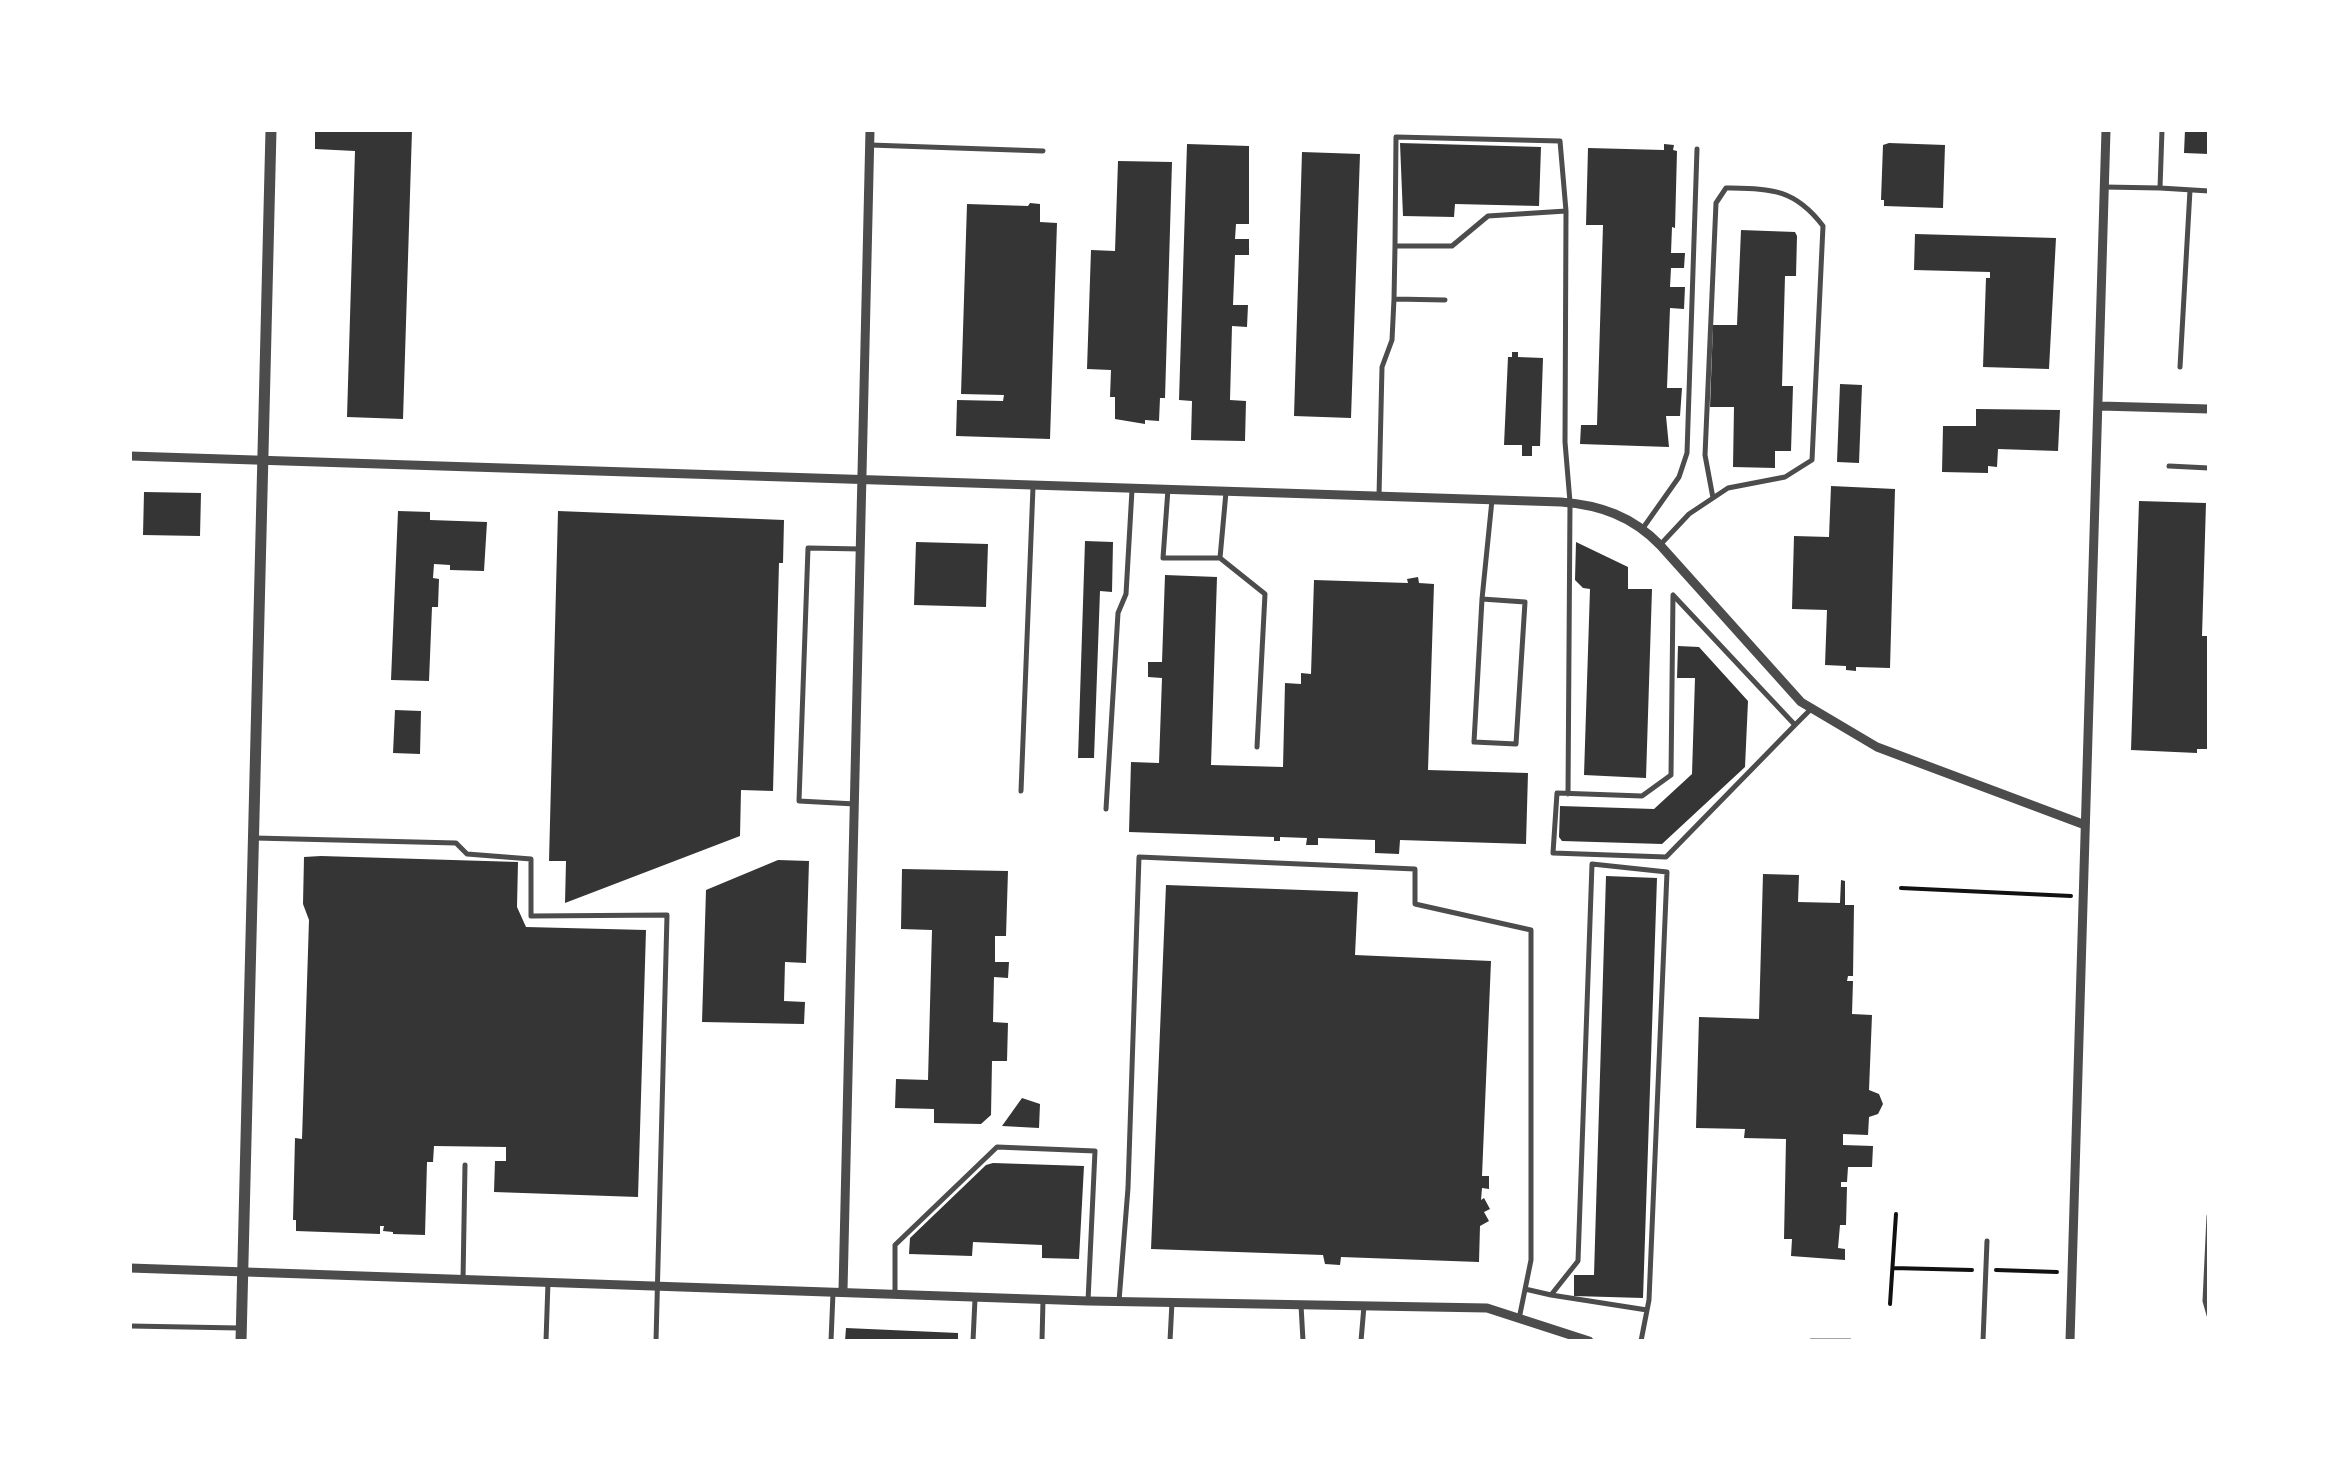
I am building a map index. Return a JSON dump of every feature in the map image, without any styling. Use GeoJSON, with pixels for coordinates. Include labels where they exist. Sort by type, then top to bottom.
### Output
{"type":"FeatureCollection","features":[{"type":"Feature","properties":{"kind":"street"},"geometry":{"type":"LineString","coordinates":[[241,1335],[271,130]]}},
{"type":"Feature","properties":{"kind":"street"},"geometry":{"type":"LineString","coordinates":[[838,1290],[855,804],[870,130]]}},
{"type":"Feature","properties":{"kind":"street"},"geometry":{"type":"LineString","coordinates":[[2070,1341],[2106,130]]}},
{"type":"Feature","properties":{"kind":"street"},"geometry":{"type":"LineString","coordinates":[[2100,406],[2209,409]]}},
{"type":"Feature","properties":{"kind":"street"},"geometry":{"type":"LineString","coordinates":[[130,456],[1570,502],[1611,510],[1643,528],[1801,702],[1877,748],[2085,825]]}},
{"type":"Feature","properties":{"kind":"street"},"geometry":{"type":"LineString","coordinates":[[130,1268],[1043,1300],[1487,1308],[1590,1341]]}},
{"type":"Feature","properties":{"kind":"lane"},"geometry":{"type":"LineString","coordinates":[[2160,188],[2162,130]]}},
{"type":"Feature","properties":{"kind":"lane"},"geometry":{"type":"LineString","coordinates":[[1379,496],[1382,367],[1392,340],[1394,299],[1396,137],[1560,141],[1566,211],[1565,442],[1570,502],[1568,794]]}},
{"type":"Feature","properties":{"kind":"lane"},"geometry":{"type":"LineString","coordinates":[[870,145],[1043,151]]}},
{"type":"Feature","properties":{"kind":"lane"},"geometry":{"type":"LineString","coordinates":[[1643,528],[1679,477],[1687,454],[1698,149]]}},
{"type":"Feature","properties":{"kind":"lane"},"geometry":{"type":"LineString","coordinates":[[2104,187],[2209,191]]}},
{"type":"Feature","properties":{"kind":"lane"},"geometry":{"type":"LineString","coordinates":[[1660,545],[1690,514],[1728,488],[1785,477],[1812,460],[1823,226],[1807,204],[1769,188],[1726,188],[1716,203],[1705,455],[1712,498]]}},
{"type":"Feature","properties":{"kind":"lane"},"geometry":{"type":"LineString","coordinates":[[2180,368],[2190,190]]}},
{"type":"Feature","properties":{"kind":"lane"},"geometry":{"type":"LineString","coordinates":[[1395,246],[1452,246],[1488,216],[1566,211]]}},
{"type":"Feature","properties":{"kind":"lane"},"geometry":{"type":"LineString","coordinates":[[1394,299],[1446,300]]}},
{"type":"Feature","properties":{"kind":"lane"},"geometry":{"type":"LineString","coordinates":[[2169,466],[2209,468]]}},
{"type":"Feature","properties":{"kind":"lane"},"geometry":{"type":"LineString","coordinates":[[1021,791],[1033,484]]}},
{"type":"Feature","properties":{"kind":"lane"},"geometry":{"type":"LineString","coordinates":[[1106,809],[1118,613],[1126,594],[1132,487]]}},
{"type":"Feature","properties":{"kind":"lane"},"geometry":{"type":"LineString","coordinates":[[1168,488],[1163,558],[1220,558],[1265,594],[1257,747]]}},
{"type":"Feature","properties":{"kind":"lane"},"geometry":{"type":"LineString","coordinates":[[1220,558],[1226,490]]}},
{"type":"Feature","properties":{"kind":"lane"},"geometry":{"type":"LineString","coordinates":[[1482,599],[1525,602],[1516,744],[1474,742],[1482,599],[1492,500]]}},
{"type":"Feature","properties":{"kind":"lane"},"geometry":{"type":"LineString","coordinates":[[855,804],[798,800],[808,548],[861,549]]}},
{"type":"Feature","properties":{"kind":"lane"},"geometry":{"type":"LineString","coordinates":[[1795,725],[1673,595],[1671,776],[1642,796],[1558,793],[1554,853],[1666,857],[1812,708]]}},
{"type":"Feature","properties":{"kind":"lane"},"geometry":{"type":"LineString","coordinates":[[255,838],[456,843],[467,854],[531,859],[531,916],[668,915],[656,1341]]}},
{"type":"Feature","properties":{"kind":"lane"},"geometry":{"type":"LineString","coordinates":[[1118,1301],[1128,1188],[1139,857],[1415,869],[1416,904],[1532,930],[1531,1260],[1519,1319]]}},
{"type":"Feature","properties":{"kind":"lane"},"geometry":{"type":"LineString","coordinates":[[1552,1296],[1578,1260],[1592,864],[1667,872],[1647,1310],[1641,1341]]}},
{"type":"Feature","properties":{"kind":"lane"},"geometry":{"type":"LineString","coordinates":[[896,1292],[895,1245],[996,1147],[1095,1151],[1088,1301]]}},
{"type":"Feature","properties":{"kind":"lane"},"geometry":{"type":"LineString","coordinates":[[463,1280],[465,1165]]}},
{"type":"Feature","properties":{"kind":"lane"},"geometry":{"type":"LineString","coordinates":[[2209,1216],[2205,1301],[2209,1315]]}},
{"type":"Feature","properties":{"kind":"lane"},"geometry":{"type":"LineString","coordinates":[[1983,1341],[1987,1241]]}},
{"type":"Feature","properties":{"kind":"lane"},"geometry":{"type":"LineString","coordinates":[[546,1341],[548,1282]]}},
{"type":"Feature","properties":{"kind":"lane"},"geometry":{"type":"LineString","coordinates":[[831,1341],[838,1290]]}},
{"type":"Feature","properties":{"kind":"lane"},"geometry":{"type":"LineString","coordinates":[[1525,1290],[1647,1310]]}},
{"type":"Feature","properties":{"kind":"lane"},"geometry":{"type":"LineString","coordinates":[[973,1341],[975,1296]]}},
{"type":"Feature","properties":{"kind":"lane"},"geometry":{"type":"LineString","coordinates":[[1042,1341],[1043,1300]]}},
{"type":"Feature","properties":{"kind":"lane"},"geometry":{"type":"LineString","coordinates":[[1170,1341],[1172,1302]]}},
{"type":"Feature","properties":{"kind":"lane"},"geometry":{"type":"LineString","coordinates":[[1300,1305],[1303,1341]]}},
{"type":"Feature","properties":{"kind":"lane"},"geometry":{"type":"LineString","coordinates":[[1361,1341],[1364,1306]]}},
{"type":"Feature","properties":{"kind":"lane"},"geometry":{"type":"LineString","coordinates":[[130,1326],[241,1335]]}},
{"type":"Feature","properties":{"kind":"lane"},"geometry":{"type":"LineString","coordinates":[[1811,1341],[1850,1341]]}},
{"type":"Feature","properties":{"kind":"path"},"geometry":{"type":"LineString","coordinates":[[1901,888],[2083,896]]}},
{"type":"Feature","properties":{"kind":"path"},"geometry":{"type":"LineString","coordinates":[[1890,1304],[1896,1214]]}},
{"type":"Feature","properties":{"kind":"building"},"geometry":{"type":"Polygon","coordinates":[[[315,130],[412,130],[403,419],[347,417],[355,151],[315,149],[315,130]]]}},
{"type":"Feature","properties":{"kind":"building"},"geometry":{"type":"Polygon","coordinates":[[[2185,130],[2209,130],[2209,154],[2184,153],[2185,130]]]}},
{"type":"Feature","properties":{"kind":"building"},"geometry":{"type":"Polygon","coordinates":[[[1400,143],[1541,147],[1539,206],[1455,204],[1454,217],[1403,216],[1400,143]]]}},
{"type":"Feature","properties":{"kind":"building"},"geometry":{"type":"Polygon","coordinates":[[[1187,144],[1249,146],[1249,224],[1236,224],[1235,239],[1249,239],[1249,255],[1235,255],[1233,305],[1248,305],[1247,327],[1232,326],[1230,400],[1246,401],[1245,441],[1191,440],[1192,401],[1179,400],[1187,144]]]}},
{"type":"Feature","properties":{"kind":"building"},"geometry":{"type":"Polygon","coordinates":[[[1664,144],[1674,145],[1673,150],[1677,151],[1671,253],[1685,253],[1684,268],[1671,268],[1670,287],[1685,287],[1684,309],[1670,308],[1667,388],[1682,388],[1680,416],[1666,416],[1669,447],[1580,444],[1581,425],[1597,425],[1603,225],[1586,225],[1588,148],[1664,150],[1664,144]]]}},
{"type":"Feature","properties":{"kind":"building"},"geometry":{"type":"Polygon","coordinates":[[[1883,145],[1945,145],[1943,208],[1884,206],[1883,145]]]}},
{"type":"Feature","properties":{"kind":"building"},"geometry":{"type":"Polygon","coordinates":[[[1302,152],[1360,154],[1351,418],[1294,416],[1302,152]]]}},
{"type":"Feature","properties":{"kind":"building"},"geometry":{"type":"Polygon","coordinates":[[[1118,161],[1172,162],[1165,398],[1160,398],[1159,421],[1145,420],[1145,424],[1115,419],[1115,397],[1110,397],[1111,370],[1087,369],[1091,250],[1115,251],[1118,161]]]}},
{"type":"Feature","properties":{"kind":"building"},"geometry":{"type":"Polygon","coordinates":[[[967,204],[1040,204],[1040,222],[1057,223],[1050,439],[956,436],[957,400],[1003,401],[1004,395],[961,394],[967,204]]]}},
{"type":"Feature","properties":{"kind":"building"},"geometry":{"type":"Polygon","coordinates":[[[1741,230],[1795,232],[1797,236],[1796,276],[1785,276],[1782,386],[1793,386],[1791,451],[1775,451],[1775,468],[1733,467],[1734,407],[1710,407],[1713,325],[1737,325],[1741,230]]]}},
{"type":"Feature","properties":{"kind":"building"},"geometry":{"type":"Polygon","coordinates":[[[1915,234],[2056,238],[2049,369],[1983,367],[1986,278],[1990,278],[1990,272],[1914,270],[1915,234]]]}},
{"type":"Feature","properties":{"kind":"building"},"geometry":{"type":"Polygon","coordinates":[[[1512,352],[1518,352],[1518,357],[1543,358],[1540,446],[1532,446],[1532,456],[1522,456],[1522,445],[1504,445],[1508,357],[1512,357],[1512,352]]]}},
{"type":"Feature","properties":{"kind":"building"},"geometry":{"type":"Polygon","coordinates":[[[1840,384],[1862,385],[1859,463],[1837,462],[1840,384]]]}},
{"type":"Feature","properties":{"kind":"building"},"geometry":{"type":"Polygon","coordinates":[[[1976,409],[2060,410],[2058,451],[1998,449],[1997,467],[1988,466],[1988,473],[1942,472],[1943,426],[1976,426],[1976,409]]]}},
{"type":"Feature","properties":{"kind":"building"},"geometry":{"type":"Polygon","coordinates":[[[1831,486],[1895,489],[1890,668],[1856,667],[1856,671],[1846,670],[1846,666],[1825,665],[1827,610],[1792,609],[1794,536],[1829,537],[1831,486]]]}},
{"type":"Feature","properties":{"kind":"building"},"geometry":{"type":"Polygon","coordinates":[[[144,492],[201,493],[200,536],[143,535],[144,492]]]}},
{"type":"Feature","properties":{"kind":"building"},"geometry":{"type":"Polygon","coordinates":[[[2139,501],[2206,503],[2202,636],[2209,636],[2209,749],[2197,749],[2197,753],[2131,750],[2139,501]]]}},
{"type":"Feature","properties":{"kind":"building"},"geometry":{"type":"Polygon","coordinates":[[[398,511],[430,512],[430,520],[487,522],[484,571],[450,570],[450,565],[434,564],[433,578],[439,579],[438,607],[432,607],[429,681],[391,680],[398,511]]]}},
{"type":"Feature","properties":{"kind":"building"},"geometry":{"type":"Polygon","coordinates":[[[558,511],[784,520],[783,563],[779,563],[773,791],[741,790],[740,836],[565,903],[566,861],[549,861],[558,511]]]}},
{"type":"Feature","properties":{"kind":"building"},"geometry":{"type":"Polygon","coordinates":[[[1085,541],[1113,542],[1112,592],[1100,591],[1094,758],[1078,758],[1085,541]]]}},
{"type":"Feature","properties":{"kind":"building"},"geometry":{"type":"Polygon","coordinates":[[[916,542],[988,544],[986,607],[914,605],[916,542]]]}},
{"type":"Feature","properties":{"kind":"building"},"geometry":{"type":"Polygon","coordinates":[[[1576,542],[1628,567],[1628,589],[1652,589],[1646,778],[1584,775],[1590,589],[1575,580],[1576,542]]]}},
{"type":"Feature","properties":{"kind":"building"},"geometry":{"type":"Polygon","coordinates":[[[1165,575],[1217,577],[1211,765],[1283,767],[1285,683],[1301,684],[1301,673],[1311,674],[1314,580],[1408,583],[1407,579],[1418,577],[1419,583],[1434,584],[1428,770],[1528,773],[1526,844],[1400,840],[1399,854],[1375,853],[1375,840],[1318,838],[1318,845],[1306,845],[1307,838],[1280,837],[1280,841],[1274,841],[1274,837],[1129,832],[1131,762],[1159,763],[1162,678],[1148,677],[1148,662],[1162,662],[1165,575]]]}},
{"type":"Feature","properties":{"kind":"building"},"geometry":{"type":"Polygon","coordinates":[[[1678,646],[1699,647],[1748,701],[1745,767],[1662,844],[1562,841],[1560,806],[1654,809],[1692,774],[1695,678],[1677,678],[1678,646]]]}},
{"type":"Feature","properties":{"kind":"building"},"geometry":{"type":"Polygon","coordinates":[[[395,710],[421,711],[420,754],[393,753],[395,710]]]}},
{"type":"Feature","properties":{"kind":"building"},"geometry":{"type":"Polygon","coordinates":[[[304,857],[518,862],[517,907],[526,927],[646,930],[638,1197],[494,1192],[495,1161],[506,1161],[506,1147],[434,1146],[433,1162],[427,1162],[425,1235],[393,1234],[383,1231],[384,1226],[380,1226],[380,1234],[296,1231],[295,1138],[302,1139],[309,920],[303,904],[304,857]]]}},
{"type":"Feature","properties":{"kind":"building"},"geometry":{"type":"Polygon","coordinates":[[[778,860],[809,861],[806,963],[785,962],[784,1001],[805,1002],[804,1024],[702,1022],[706,890],[778,860]]]}},
{"type":"Feature","properties":{"kind":"building"},"geometry":{"type":"Polygon","coordinates":[[[902,869],[1008,871],[1006,936],[995,936],[995,962],[1009,962],[1008,978],[994,977],[993,1022],[1008,1023],[1007,1061],[992,1061],[991,1115],[981,1124],[934,1123],[934,1109],[895,1108],[896,1079],[928,1080],[932,930],[901,929],[902,869]]]}},
{"type":"Feature","properties":{"kind":"building"},"geometry":{"type":"Polygon","coordinates":[[[1763,874],[1799,875],[1798,902],[1840,903],[1841,880],[1845,881],[1845,905],[1854,905],[1853,976],[1848,976],[1847,981],[1853,981],[1852,1014],[1872,1015],[1869,1090],[1879,1094],[1883,1104],[1878,1114],[1869,1117],[1868,1135],[1843,1134],[1843,1145],[1873,1146],[1872,1167],[1848,1167],[1847,1182],[1841,1182],[1841,1187],[1847,1187],[1846,1225],[1840,1225],[1838,1248],[1845,1249],[1845,1260],[1791,1256],[1792,1239],[1784,1239],[1786,1139],[1744,1138],[1745,1129],[1696,1128],[1699,1017],[1759,1019],[1763,874]]]}},
{"type":"Feature","properties":{"kind":"building"},"geometry":{"type":"Polygon","coordinates":[[[1606,876],[1657,878],[1643,1298],[1574,1296],[1574,1275],[1594,1275],[1606,876]]]}},
{"type":"Feature","properties":{"kind":"building"},"geometry":{"type":"Polygon","coordinates":[[[1166,885],[1358,892],[1355,955],[1491,961],[1482,1176],[1489,1176],[1489,1189],[1482,1188],[1481,1200],[1484,1198],[1490,1209],[1484,1212],[1489,1221],[1480,1226],[1479,1262],[1341,1257],[1340,1265],[1325,1264],[1323,1255],[1151,1249],[1166,885]]]}},
{"type":"Feature","properties":{"kind":"building"},"geometry":{"type":"Polygon","coordinates":[[[1022,1098],[1040,1104],[1039,1128],[1002,1126],[1022,1098]]]}},
{"type":"Feature","properties":{"kind":"building"},"geometry":{"type":"Polygon","coordinates":[[[986,1165],[1084,1166],[1079,1259],[1042,1258],[1042,1245],[973,1242],[972,1256],[909,1254],[910,1238],[986,1165]]]}},
{"type":"Feature","properties":{"kind":"building"},"geometry":{"type":"Polygon","coordinates":[[[846,1328],[958,1333],[958,1341],[845,1341],[846,1328]]]}}]}
